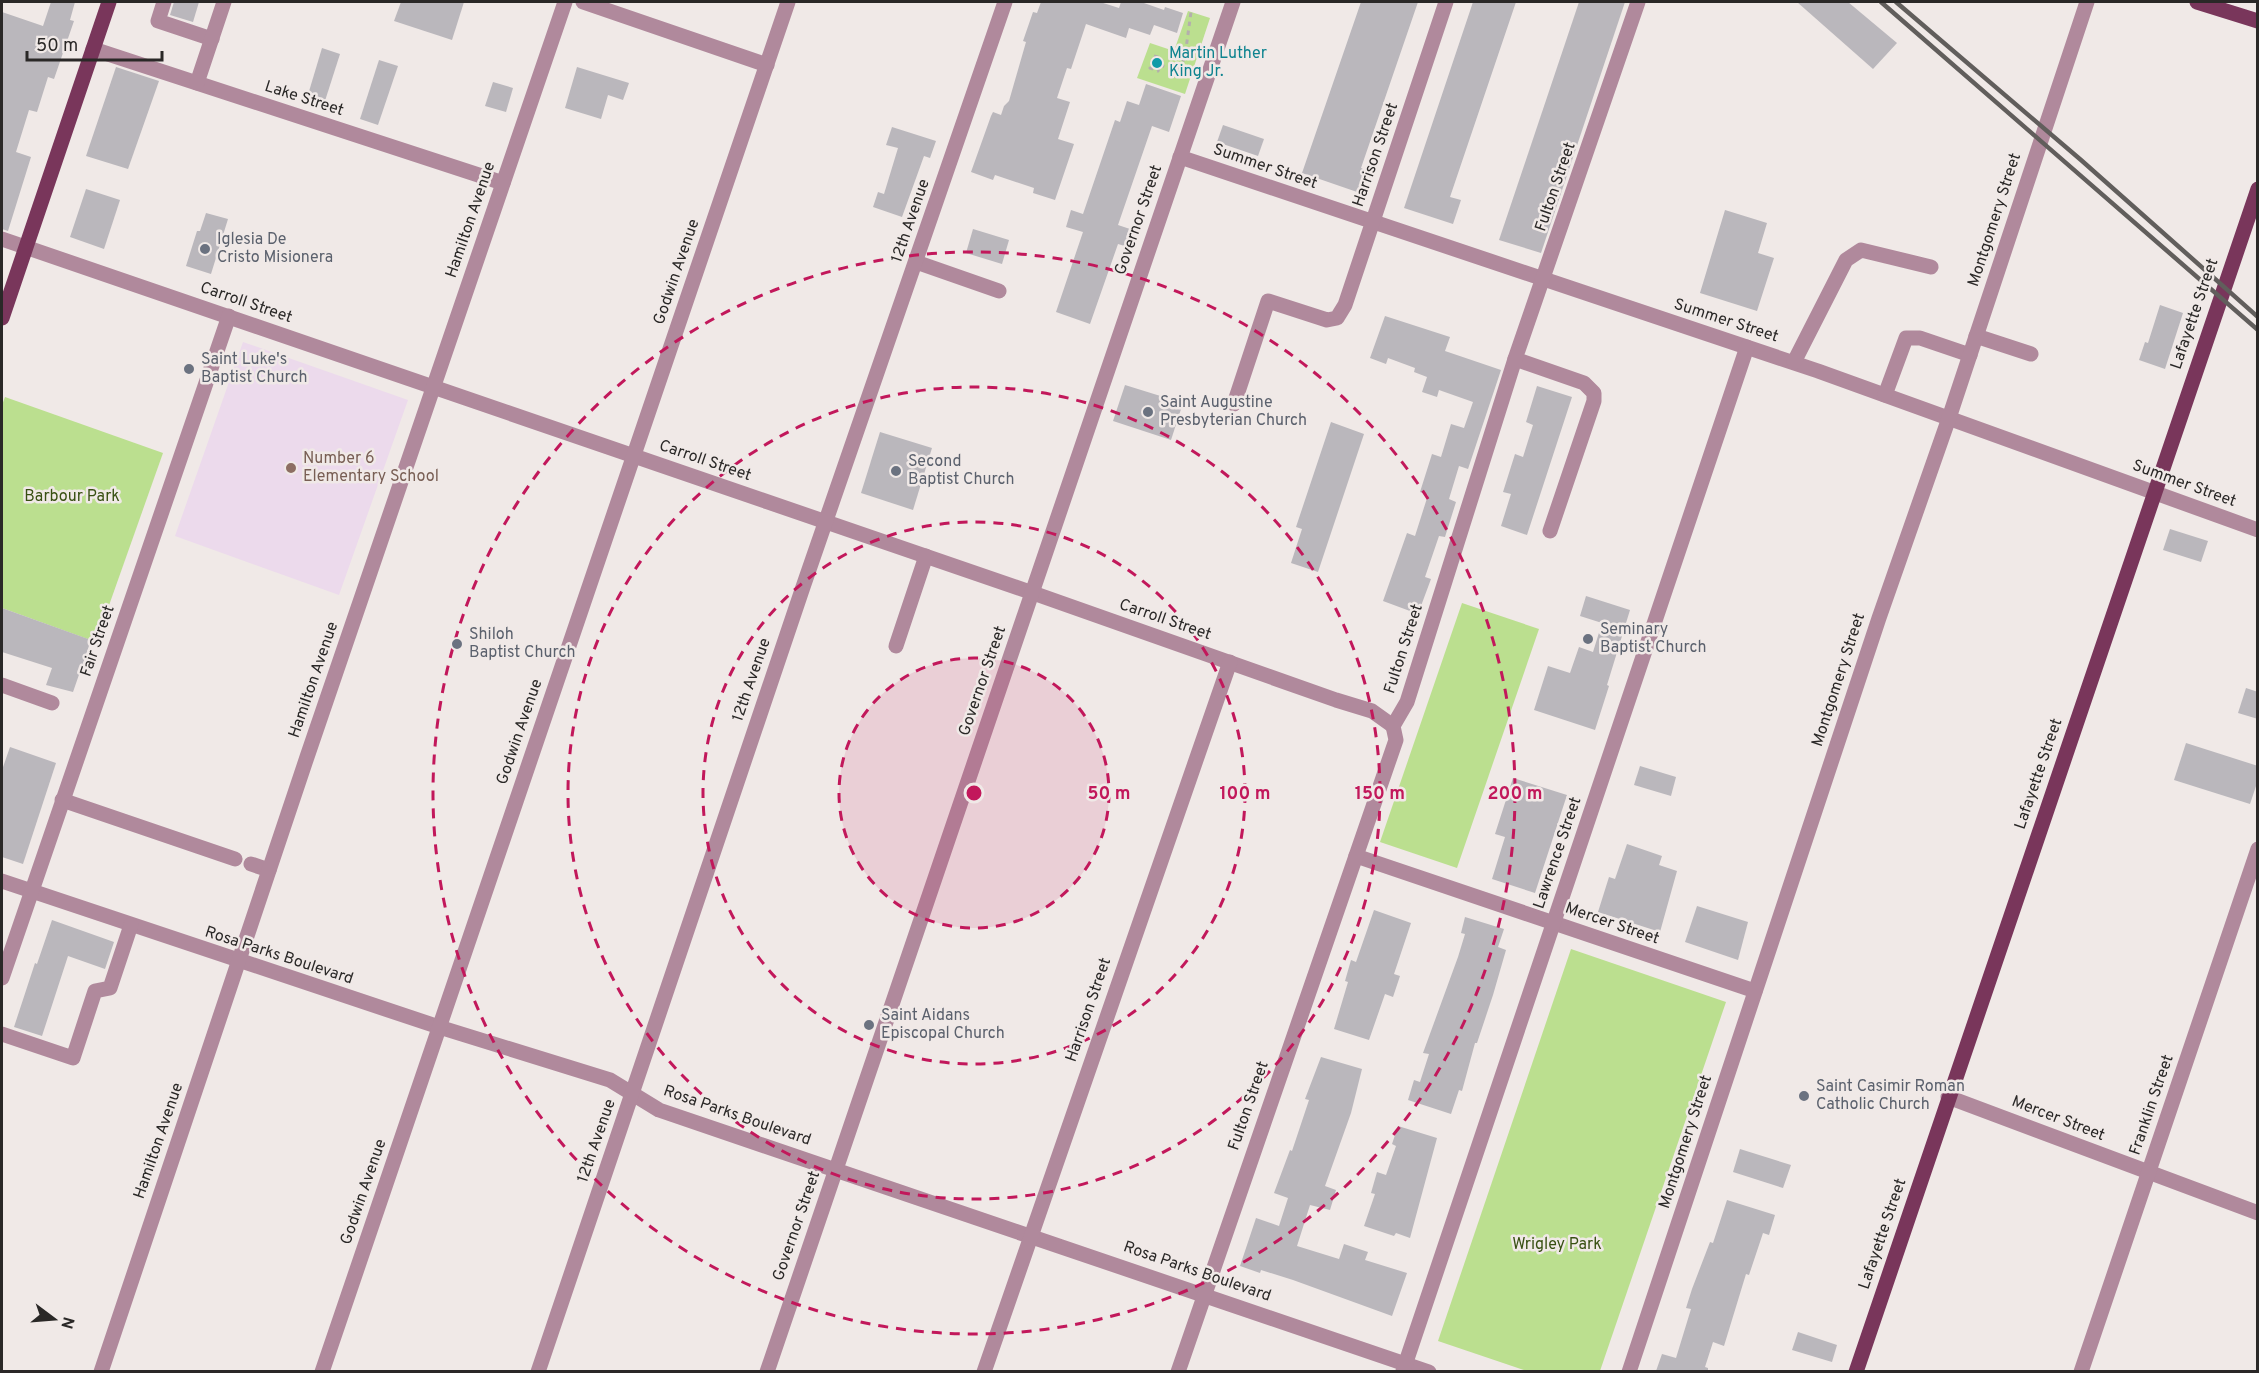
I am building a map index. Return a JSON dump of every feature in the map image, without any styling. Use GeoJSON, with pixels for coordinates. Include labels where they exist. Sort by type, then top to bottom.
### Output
{"type":"FeatureCollection","features":[{"type":"Feature","properties":{"kind":"main road"},"geometry":{"type":"LineString","coordinates":[[2,318],[109,2]]}},
{"type":"Feature","properties":{"kind":"main road"},"geometry":{"type":"LineString","coordinates":[[2197,2],[2258,21]]}},
{"type":"Feature","properties":{"kind":"main road","name":"Lafayette Street"},"geometry":{"type":"LineString","coordinates":[[1856,1371],[2153,492],[2252,224],[2258,189]]}},
{"type":"Feature","properties":{"kind":"street"},"geometry":{"type":"LineString","coordinates":[[164,2],[158,21],[212,39]]}},
{"type":"Feature","properties":{"kind":"street"},"geometry":{"type":"LineString","coordinates":[[197,83],[224,2]]}},
{"type":"Feature","properties":{"kind":"street","name":"Hamilton Avenue"},"geometry":{"type":"LineString","coordinates":[[101,1371],[238,961],[565,2]]}},
{"type":"Feature","properties":{"kind":"street"},"geometry":{"type":"LineString","coordinates":[[583,2],[767,65]]}},
{"type":"Feature","properties":{"kind":"street","name":"Godwin Avenue"},"geometry":{"type":"LineString","coordinates":[[322,1371],[788,2]]}},
{"type":"Feature","properties":{"kind":"street","name":"12th Avenue"},"geometry":{"type":"LineString","coordinates":[[538,1371],[1005,2]]}},
{"type":"Feature","properties":{"kind":"street","name":"Harrison Street"},"geometry":{"type":"LineString","coordinates":[[1234,404],[1269,301],[1327,320],[1337,318],[1345,305],[1446,2]]}},
{"type":"Feature","properties":{"kind":"street","name":"Fulton Street"},"geometry":{"type":"LineString","coordinates":[[1178,1371],[1396,740],[1393,726],[1407,702],[1515,358],[1638,2]]}},
{"type":"Feature","properties":{"kind":"street","name":"Montgomery Street"},"geometry":{"type":"LineString","coordinates":[[1629,1371],[2086,2]]}},
{"type":"Feature","properties":{"kind":"street","name":"Governor Street"},"geometry":{"type":"LineString","coordinates":[[766,1371],[1180,157],[1228,3]]}},
{"type":"Feature","properties":{"kind":"street","name":"Lake Street"},"geometry":{"type":"LineString","coordinates":[[93,48],[503,183]]}},
{"type":"Feature","properties":{"kind":"street","name":"Summer Street"},"geometry":{"type":"LineString","coordinates":[[1180,157],[1794,362],[2258,530]]}},
{"type":"Feature","properties":{"kind":"street","name":"Carroll Street"},"geometry":{"type":"LineString","coordinates":[[2,239],[1372,711],[1393,726]]}},
{"type":"Feature","properties":{"kind":"street"},"geometry":{"type":"LineString","coordinates":[[1794,362],[1846,260],[1861,250],[1931,267]]}},
{"type":"Feature","properties":{"kind":"street"},"geometry":{"type":"LineString","coordinates":[[916,262],[999,291]]}},
{"type":"Feature","properties":{"kind":"street","name":"Fair Street"},"geometry":{"type":"LineString","coordinates":[[2,975],[7,941],[31,891],[229,316]]}},
{"type":"Feature","properties":{"kind":"street"},"geometry":{"type":"LineString","coordinates":[[1976,336],[2031,354]]}},
{"type":"Feature","properties":{"kind":"street"},"geometry":{"type":"LineString","coordinates":[[1885,395],[1906,338],[1920,338],[1970,354]]}},
{"type":"Feature","properties":{"kind":"street","name":"Lawrence Street"},"geometry":{"type":"LineString","coordinates":[[1404,1367],[1747,347]]}},
{"type":"Feature","properties":{"kind":"street"},"geometry":{"type":"LineString","coordinates":[[1515,358],[1584,383],[1594,393],[1594,401],[1550,531]]}},
{"type":"Feature","properties":{"kind":"street"},"geometry":{"type":"LineString","coordinates":[[896,646],[926,556]]}},
{"type":"Feature","properties":{"kind":"street","name":"Harrison Street"},"geometry":{"type":"LineString","coordinates":[[984,1371],[1230,662]]}},
{"type":"Feature","properties":{"kind":"street"},"geometry":{"type":"LineString","coordinates":[[2,685],[52,703]]}},
{"type":"Feature","properties":{"kind":"street"},"geometry":{"type":"LineString","coordinates":[[63,800],[235,859]]}},
{"type":"Feature","properties":{"kind":"street","name":"Franklin Street"},"geometry":{"type":"LineString","coordinates":[[2082,1371],[2258,849]]}},
{"type":"Feature","properties":{"kind":"street","name":"Mercer Street"},"geometry":{"type":"LineString","coordinates":[[1356,856],[1755,992]]}},
{"type":"Feature","properties":{"kind":"street"},"geometry":{"type":"LineString","coordinates":[[251,864],[269,870]]}},
{"type":"Feature","properties":{"kind":"street","name":"Rosa Parks Boulevard"},"geometry":{"type":"LineString","coordinates":[[2,881],[439,1027],[610,1080],[659,1110],[1204,1294],[1404,1367],[1429,1371]]}},
{"type":"Feature","properties":{"kind":"street"},"geometry":{"type":"LineString","coordinates":[[2,1034],[73,1058],[95,991],[110,988],[131,925]]}},
{"type":"Feature","properties":{"kind":"street","name":"Mercer Street"},"geometry":{"type":"LineString","coordinates":[[1948,1097],[2258,1213]]}},
{"type":"Feature","properties":{"kind":"path"},"geometry":{"type":"LineString","coordinates":[[1176,78],[1185,56],[1191,12]]}},
{"type":"Feature","properties":{"kind":"path"},"geometry":{"type":"LineString","coordinates":[[1154,56],[1162,58],[1160,65],[1158,71],[1150,68],[1154,56]]}},
{"type":"Feature","properties":{"kind":"path"},"geometry":{"type":"LineString","coordinates":[[1160,65],[1191,75]]}},
{"type":"Feature","properties":{"kind":"shaded area","name":"Number 6 Elementary School"},"geometry":{"type":"Polygon","coordinates":[[[243,342],[408,400],[339,595],[175,536],[243,342]]]}},
{"type":"Feature","properties":{"kind":"green space"},"geometry":{"type":"Polygon","coordinates":[[[1188,11],[1210,18],[1185,94],[1137,78],[1150,43],[1174,51],[1188,11]]]}},
{"type":"Feature","properties":{"kind":"green space","name":"Barbour Park"},"geometry":{"type":"Polygon","coordinates":[[[5,397],[163,453],[96,642],[2,608],[2,405],[5,397]]]}},
{"type":"Feature","properties":{"kind":"green space"},"geometry":{"type":"Polygon","coordinates":[[[1462,603],[1539,629],[1457,868],[1380,842],[1462,603]]]}},
{"type":"Feature","properties":{"kind":"green space","name":"Wrigley Park"},"geometry":{"type":"Polygon","coordinates":[[[1571,949],[1726,1002],[1600,1371],[1527,1371],[1438,1341],[1571,949]]]}},
{"type":"Feature","properties":{"kind":"building"},"geometry":{"type":"Polygon","coordinates":[[[51,2],[75,2],[70,20],[74,21],[54,79],[48,77],[37,112],[29,110],[16,152],[31,157],[8,231],[2,229],[2,12],[43,26],[51,2]]]}},
{"type":"Feature","properties":{"kind":"building"},"geometry":{"type":"Polygon","coordinates":[[[174,2],[199,2],[193,22],[170,15],[174,2]]]}},
{"type":"Feature","properties":{"kind":"building"},"geometry":{"type":"Polygon","coordinates":[[[401,2],[464,2],[452,40],[394,21],[401,2]]]}},
{"type":"Feature","properties":{"kind":"building"},"geometry":{"type":"Polygon","coordinates":[[[1041,2],[1100,2],[1119,8],[1121,2],[1141,2],[1164,10],[1165,7],[1183,13],[1177,33],[1154,25],[1150,35],[1129,28],[1126,38],[1086,24],[1071,69],[1067,68],[1057,98],[1070,102],[1058,139],[1074,144],[1055,200],[1033,193],[1034,188],[995,175],[993,180],[971,172],[993,112],[1001,115],[1004,106],[1009,101],[1026,42],[1023,41],[1033,12],[1037,13],[1041,2]]]}},
{"type":"Feature","properties":{"kind":"building"},"geometry":{"type":"Polygon","coordinates":[[[1361,2],[1418,2],[1361,168],[1367,171],[1360,193],[1302,173],[1361,2]]]}},
{"type":"Feature","properties":{"kind":"building"},"geometry":{"type":"Polygon","coordinates":[[[1473,2],[1516,2],[1450,197],[1461,200],[1453,224],[1404,208],[1473,2]]]}},
{"type":"Feature","properties":{"kind":"building"},"geometry":{"type":"Polygon","coordinates":[[[1579,2],[1625,2],[1541,253],[1499,240],[1579,2]]]}},
{"type":"Feature","properties":{"kind":"building"},"geometry":{"type":"Polygon","coordinates":[[[1797,2],[1848,2],[1897,43],[1873,69],[1797,2]]]}},
{"type":"Feature","properties":{"kind":"building"},"geometry":{"type":"Polygon","coordinates":[[[322,48],[340,54],[324,104],[307,98],[322,48]]]}},
{"type":"Feature","properties":{"kind":"building"},"geometry":{"type":"Polygon","coordinates":[[[379,60],[398,66],[378,125],[360,119],[379,60]]]}},
{"type":"Feature","properties":{"kind":"building"},"geometry":{"type":"Polygon","coordinates":[[[116,67],[159,81],[128,169],[86,156],[116,67]]]}},
{"type":"Feature","properties":{"kind":"building"},"geometry":{"type":"Polygon","coordinates":[[[577,67],[629,83],[623,100],[608,95],[601,119],[565,108],[577,67]]]}},
{"type":"Feature","properties":{"kind":"building"},"geometry":{"type":"Polygon","coordinates":[[[493,82],[513,88],[506,112],[485,106],[493,82]]]}},
{"type":"Feature","properties":{"kind":"building"},"geometry":{"type":"Polygon","coordinates":[[[1146,84],[1181,96],[1169,132],[1152,126],[1118,225],[1133,230],[1128,247],[1118,244],[1090,324],[1056,312],[1083,232],[1066,227],[1071,210],[1083,214],[1115,120],[1120,122],[1127,101],[1139,105],[1146,84]]]}},
{"type":"Feature","properties":{"kind":"building"},"geometry":{"type":"Polygon","coordinates":[[[1223,125],[1264,139],[1258,156],[1217,142],[1223,125]]]}},
{"type":"Feature","properties":{"kind":"building"},"geometry":{"type":"Polygon","coordinates":[[[892,127],[936,141],[930,158],[924,156],[902,217],[873,207],[878,192],[884,194],[898,148],[886,145],[892,127]]]}},
{"type":"Feature","properties":{"kind":"building"},"geometry":{"type":"Polygon","coordinates":[[[86,189],[120,200],[104,249],[70,237],[86,189]]]}},
{"type":"Feature","properties":{"kind":"building"},"geometry":{"type":"Polygon","coordinates":[[[1725,210],[1767,223],[1758,253],[1774,258],[1757,311],[1700,293],[1725,210]]]}},
{"type":"Feature","properties":{"kind":"building","name":"Iglesia De Cristo Misionera"},"geometry":{"type":"Polygon","coordinates":[[[206,213],[228,219],[211,274],[186,266],[197,231],[200,231],[206,213]]]}},
{"type":"Feature","properties":{"kind":"building"},"geometry":{"type":"Polygon","coordinates":[[[973,229],[1009,240],[1002,264],[966,253],[973,229]]]}},
{"type":"Feature","properties":{"kind":"building"},"geometry":{"type":"Polygon","coordinates":[[[2160,305],[2183,313],[2165,369],[2139,360],[2145,342],[2148,343],[2160,305]]]}},
{"type":"Feature","properties":{"kind":"building"},"geometry":{"type":"Polygon","coordinates":[[[1385,316],[1450,337],[1445,351],[1501,370],[1468,469],[1459,466],[1449,499],[1456,502],[1445,537],[1439,536],[1425,577],[1431,579],[1418,614],[1383,601],[1407,533],[1415,536],[1428,495],[1420,492],[1432,454],[1441,457],[1451,424],[1464,428],[1473,402],[1439,390],[1437,397],[1422,392],[1427,377],[1414,372],[1415,368],[1388,358],[1386,364],[1370,358],[1385,316]]]}},
{"type":"Feature","properties":{"kind":"building","name":"Saint Augustine Presbyterian Church"},"geometry":{"type":"Polygon","coordinates":[[[1125,385],[1183,403],[1171,440],[1113,421],[1125,385]]]}},
{"type":"Feature","properties":{"kind":"building"},"geometry":{"type":"Polygon","coordinates":[[[1537,386],[1572,397],[1527,535],[1501,526],[1511,494],[1503,492],[1515,454],[1523,457],[1533,425],[1526,422],[1537,386]]]}},
{"type":"Feature","properties":{"kind":"building"},"geometry":{"type":"Polygon","coordinates":[[[1331,422],[1364,434],[1318,572],[1291,563],[1302,529],[1296,527],[1331,422]]]}},
{"type":"Feature","properties":{"kind":"building","name":"Second Baptist Church"},"geometry":{"type":"Polygon","coordinates":[[[880,432],[932,448],[913,510],[861,493],[880,432]]]}},
{"type":"Feature","properties":{"kind":"building"},"geometry":{"type":"Polygon","coordinates":[[[2170,529],[2208,541],[2201,562],[2163,550],[2170,529]]]}},
{"type":"Feature","properties":{"kind":"building"},"geometry":{"type":"Polygon","coordinates":[[[1586,596],[1630,610],[1595,730],[1534,710],[1548,666],[1570,673],[1579,647],[1593,652],[1602,623],[1580,616],[1586,596]]]}},
{"type":"Feature","properties":{"kind":"building"},"geometry":{"type":"Polygon","coordinates":[[[2,608],[91,640],[73,692],[46,685],[52,668],[2,652],[2,608]]]}},
{"type":"Feature","properties":{"kind":"building"},"geometry":{"type":"Polygon","coordinates":[[[2246,688],[2258,692],[2258,719],[2238,713],[2246,688]]]}},
{"type":"Feature","properties":{"kind":"building"},"geometry":{"type":"Polygon","coordinates":[[[2186,743],[2258,766],[2258,780],[2250,804],[2174,780],[2186,743]]]}},
{"type":"Feature","properties":{"kind":"building"},"geometry":{"type":"Polygon","coordinates":[[[10,747],[56,763],[23,864],[2,857],[2,770],[10,747]]]}},
{"type":"Feature","properties":{"kind":"building"},"geometry":{"type":"Polygon","coordinates":[[[1640,766],[1676,777],[1671,796],[1634,785],[1640,766]]]}},
{"type":"Feature","properties":{"kind":"building"},"geometry":{"type":"Polygon","coordinates":[[[1513,778],[1567,795],[1535,893],[1492,879],[1505,837],[1495,834],[1513,778]]]}},
{"type":"Feature","properties":{"kind":"building"},"geometry":{"type":"Polygon","coordinates":[[[1627,844],[1662,856],[1659,865],[1677,871],[1660,932],[1598,912],[1609,877],[1615,879],[1627,844]]]}},
{"type":"Feature","properties":{"kind":"building"},"geometry":{"type":"Polygon","coordinates":[[[1697,906],[1748,922],[1738,960],[1685,942],[1697,906]]]}},
{"type":"Feature","properties":{"kind":"building"},"geometry":{"type":"Polygon","coordinates":[[[1374,910],[1411,923],[1394,974],[1400,976],[1393,997],[1385,994],[1369,1040],[1334,1029],[1348,982],[1345,981],[1351,960],[1356,962],[1374,910]]]}},
{"type":"Feature","properties":{"kind":"building"},"geometry":{"type":"Polygon","coordinates":[[[1465,917],[1504,929],[1498,947],[1506,950],[1477,1043],[1475,1043],[1462,1091],[1459,1090],[1451,1114],[1408,1100],[1414,1080],[1420,1082],[1429,1054],[1423,1053],[1458,957],[1465,934],[1461,933],[1465,917]]]}},
{"type":"Feature","properties":{"kind":"building"},"geometry":{"type":"Polygon","coordinates":[[[52,920],[114,942],[105,969],[68,956],[42,1036],[14,1027],[52,920]]]}},
{"type":"Feature","properties":{"kind":"building"},"geometry":{"type":"Polygon","coordinates":[[[1321,1057],[1362,1069],[1351,1113],[1325,1186],[1336,1190],[1330,1210],[1310,1205],[1297,1246],[1339,1259],[1344,1244],[1368,1252],[1365,1260],[1407,1273],[1392,1316],[1293,1280],[1240,1266],[1256,1218],[1279,1226],[1288,1198],[1274,1193],[1290,1150],[1292,1151],[1309,1100],[1305,1099],[1321,1057]]]}},
{"type":"Feature","properties":{"kind":"building"},"geometry":{"type":"Polygon","coordinates":[[[1398,1126],[1437,1138],[1410,1238],[1396,1233],[1394,1236],[1364,1226],[1375,1194],[1371,1193],[1377,1172],[1386,1175],[1396,1146],[1392,1144],[1398,1126]]]}},
{"type":"Feature","properties":{"kind":"building"},"geometry":{"type":"Polygon","coordinates":[[[1740,1149],[1791,1165],[1783,1188],[1733,1172],[1740,1149]]]}},
{"type":"Feature","properties":{"kind":"building"},"geometry":{"type":"Polygon","coordinates":[[[1727,1200],[1775,1215],[1769,1235],[1763,1233],[1749,1275],[1746,1274],[1724,1346],[1713,1342],[1705,1367],[1708,1371],[1656,1371],[1662,1354],[1676,1358],[1691,1309],[1686,1308],[1692,1289],[1710,1242],[1713,1243],[1727,1200]]]}},
{"type":"Feature","properties":{"kind":"building"},"geometry":{"type":"Polygon","coordinates":[[[1798,1332],[1837,1345],[1832,1362],[1792,1350],[1798,1332]]]}},
{"type":"Feature","properties":{"kind":"railway"},"geometry":{"type":"LineString","coordinates":[[1881,2],[2258,330]]}},
{"type":"Feature","properties":{"kind":"railway"},"geometry":{"type":"LineString","coordinates":[[1896,2],[2081,160],[2258,317]]}},
{"type":"Feature","properties":{"kind":"place","name":"Martin Luther King Jr."},"geometry":{"type":"Point","coordinates":[1157,63]}},
{"type":"Feature","properties":{"kind":"place","name":"Iglesia De Cristo Misionera"},"geometry":{"type":"Point","coordinates":[205,249]}},
{"type":"Feature","properties":{"kind":"place","name":"Saint Luke's Baptist Church"},"geometry":{"type":"Point","coordinates":[189,369]}},
{"type":"Feature","properties":{"kind":"place","name":"Saint Augustine Presbyterian Church"},"geometry":{"type":"Point","coordinates":[1148,412]}},
{"type":"Feature","properties":{"kind":"place","name":"Number 6 Elementary School"},"geometry":{"type":"Point","coordinates":[291,468]}},
{"type":"Feature","properties":{"kind":"place","name":"Second Baptist Church"},"geometry":{"type":"Point","coordinates":[896,471]}},
{"type":"Feature","properties":{"kind":"place","name":"Seminary Baptist Church"},"geometry":{"type":"Point","coordinates":[1588,639]}},
{"type":"Feature","properties":{"kind":"place","name":"Shiloh Baptist Church"},"geometry":{"type":"Point","coordinates":[457,644]}},
{"type":"Feature","properties":{"kind":"place","name":"Saint Aidans Episcopal Church"},"geometry":{"type":"Point","coordinates":[869,1025]}},
{"type":"Feature","properties":{"kind":"place","name":"Saint Casimir Roman Catholic Church"},"geometry":{"type":"Point","coordinates":[1804,1096]}}]}
